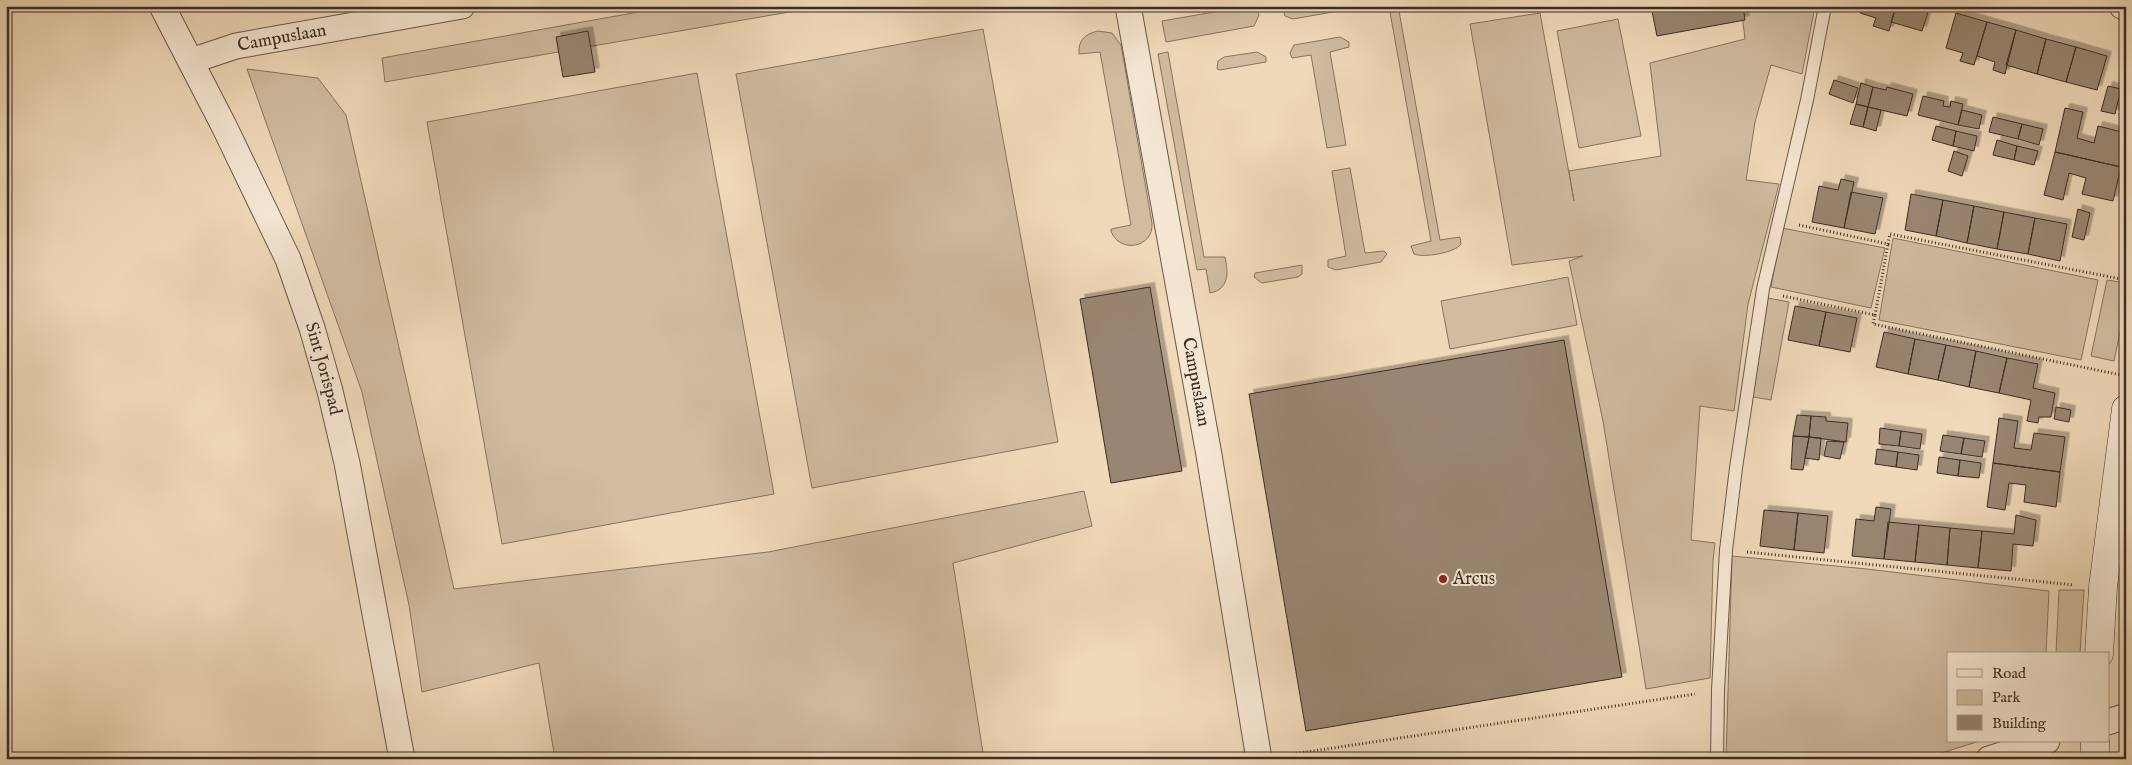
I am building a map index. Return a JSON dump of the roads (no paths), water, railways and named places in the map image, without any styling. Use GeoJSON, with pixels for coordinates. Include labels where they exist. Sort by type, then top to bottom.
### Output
{"type":"FeatureCollection","features":[{"type":"Feature","properties":{"kind":"street","name":"Sint Jorispad"},"geometry":{"type":"LineString","coordinates":[[162,6],[288,260],[312,328],[330,391],[347,463],[402,759]]}},
{"type":"Feature","properties":{"kind":"street","name":"Campuslaan"},"geometry":{"type":"LineString","coordinates":[[191,62],[236,46],[462,6]]}},
{"type":"Feature","properties":{"kind":"street","name":"Campuslaan"},"geometry":{"type":"LineString","coordinates":[[1128,6],[1210,455],[1260,759]]}},
{"type":"Feature","properties":{"kind":"street"},"geometry":{"type":"LineString","coordinates":[[2122,6],[2126,8]]}},
{"type":"Feature","properties":{"kind":"street"},"geometry":{"type":"LineString","coordinates":[[2099,652],[2103,587],[2126,409]]}},
{"type":"Feature","properties":{"kind":"street"},"geometry":{"type":"LineString","coordinates":[[2110,721],[2126,716]]}},
{"type":"Feature","properties":{"kind":"street"},"geometry":{"type":"LineString","coordinates":[[1989,759],[2044,742]]}},
{"type":"Feature","properties":{"kind":"street"},"geometry":{"type":"LineString","coordinates":[[2095,742],[2095,759]]}},
{"type":"Feature","properties":{"kind":"lane"},"geometry":{"type":"LineString","coordinates":[[1718,759],[1718,690],[1726,550],[1762,292],[1807,100],[1825,6]]}},
{"type":"Feature","properties":{"kind":"place","name":"Arcus"},"geometry":{"type":"Point","coordinates":[1443,579]}}]}
